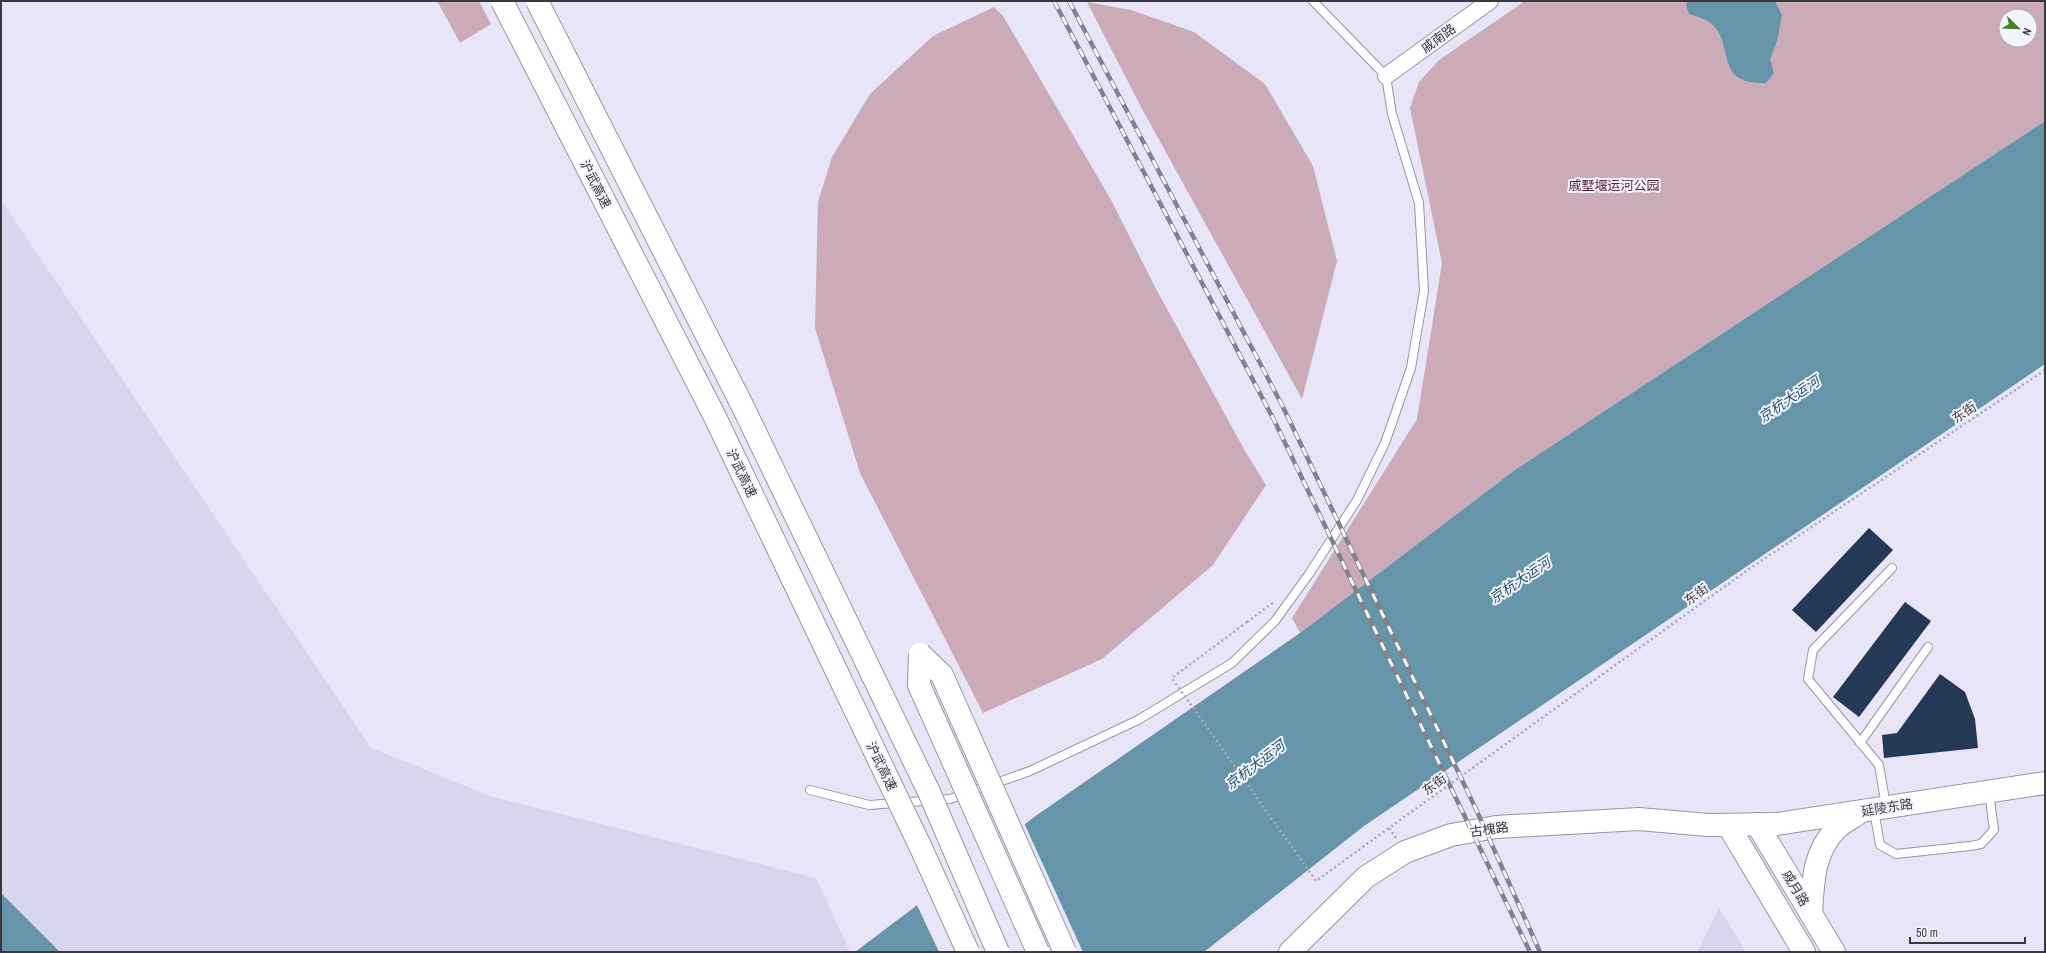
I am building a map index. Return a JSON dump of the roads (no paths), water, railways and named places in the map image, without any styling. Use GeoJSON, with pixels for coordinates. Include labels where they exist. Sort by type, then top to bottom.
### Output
{"type":"FeatureCollection","features":[{"type":"Feature","properties":{"kind":"main road","name":"沪武高速"},"geometry":{"type":"LineString","coordinates":[[502,1],[715,417],[918,843],[968,952]]}},
{"type":"Feature","properties":{"kind":"main road"},"geometry":{"type":"LineString","coordinates":[[537,1],[750,421],[929,792],[998,952]]}},
{"type":"Feature","properties":{"kind":"main road"},"geometry":{"type":"LineString","coordinates":[[1038,952],[919,685],[920,654],[942,674],[1065,952]]}},
{"type":"Feature","properties":{"kind":"main road","name":"延陵东路"},"geometry":{"type":"LineString","coordinates":[[1728,825],[1777,824],[2045,783]]}},
{"type":"Feature","properties":{"kind":"main road"},"geometry":{"type":"LineString","coordinates":[[1811,914],[1815,867],[1823,847],[1837,828],[1874,809]]}},
{"type":"Feature","properties":{"kind":"main road","name":"古槐路"},"geometry":{"type":"LineString","coordinates":[[1290,952],[1366,877],[1405,852],[1451,835],[1496,827],[1639,819],[1708,825],[1728,825]]}},
{"type":"Feature","properties":{"kind":"main road","name":"戚月路"},"geometry":{"type":"LineString","coordinates":[[1757,824],[1834,952]]}},
{"type":"Feature","properties":{"kind":"main road","name":"戚月路"},"geometry":{"type":"LineString","coordinates":[[1728,825],[1804,952]]}},
{"type":"Feature","properties":{"kind":"street","name":"戚南路"},"geometry":{"type":"LineString","coordinates":[[1386,76],[1490,1]]}},
{"type":"Feature","properties":{"kind":"lane"},"geometry":{"type":"LineString","coordinates":[[810,790],[869,805],[950,799],[1030,772],[1138,720],[1232,664],[1275,621],[1309,574],[1357,500],[1385,443],[1411,368],[1424,291],[1419,203],[1392,114],[1386,76],[1313,1]]}},
{"type":"Feature","properties":{"kind":"lane"},"geometry":{"type":"LineString","coordinates":[[1892,568],[1813,650],[1808,680],[1879,765],[1874,809],[1880,845],[1896,854],[1981,844],[1994,830],[1989,792]]}},
{"type":"Feature","properties":{"kind":"lane"},"geometry":{"type":"LineString","coordinates":[[1860,743],[1928,647]]}},
{"type":"Feature","properties":{"kind":"water"},"geometry":{"type":"Polygon","coordinates":[[[1688,1],[1775,1],[1782,15],[1777,41],[1770,59],[1774,73],[1766,83],[1749,82],[1738,77],[1731,70],[1722,40],[1717,30],[1709,22],[1689,14],[1686,5],[1688,1]]]}},
{"type":"Feature","properties":{"kind":"water","name":"京杭大运河"},"geometry":{"type":"Polygon","coordinates":[[[2045,121],[2045,364],[1364,826],[1204,952],[855,952],[1037,815],[1300,633],[1515,470],[2045,121]]]}},
{"type":"Feature","properties":{"kind":"water"},"geometry":{"type":"Polygon","coordinates":[[[1,893],[60,952],[1,952],[1,893]]]}},
{"type":"Feature","properties":{"kind":"railway"},"geometry":{"type":"LineString","coordinates":[[1054,1],[1275,422],[1530,952]]}},
{"type":"Feature","properties":{"kind":"railway"},"geometry":{"type":"LineString","coordinates":[[1069,1],[1282,405],[1475,807],[1540,952]]}},
{"type":"Feature","properties":{"kind":"park label","name":"戚墅堰运河公园"},"geometry":{"type":"Point","coordinates":[1614,185]}}]}
